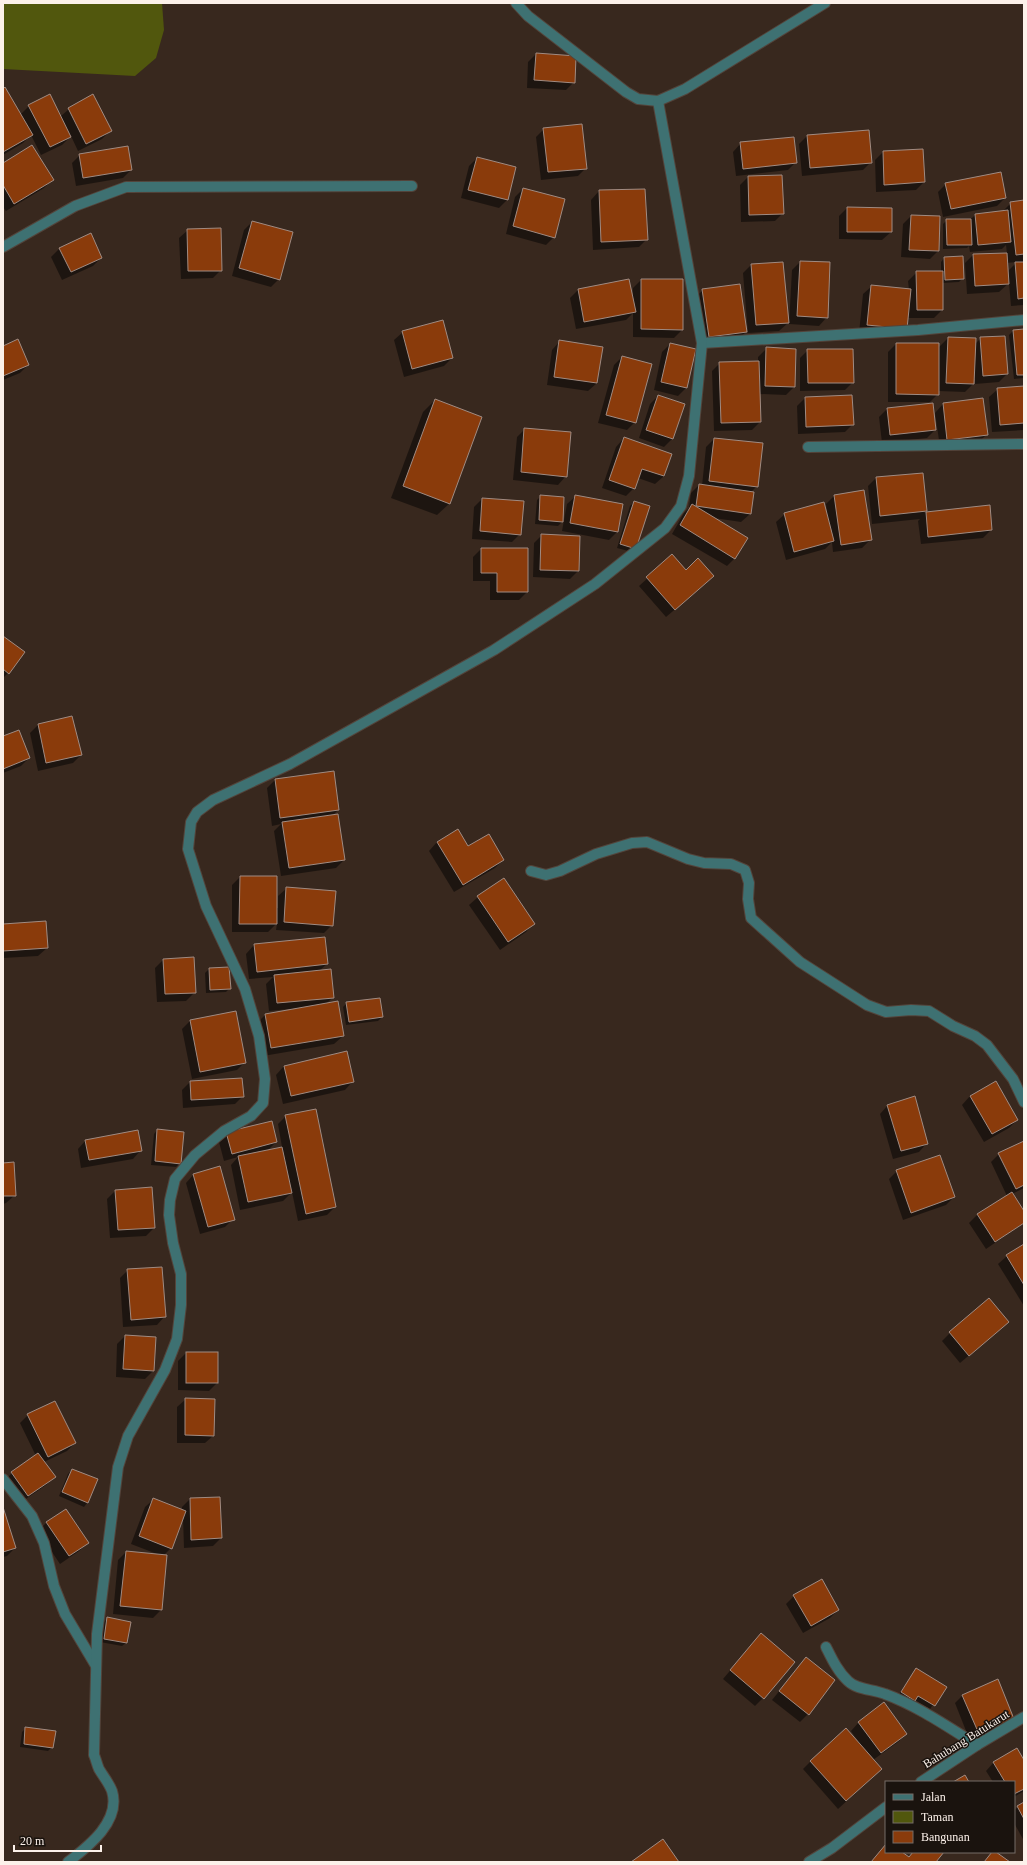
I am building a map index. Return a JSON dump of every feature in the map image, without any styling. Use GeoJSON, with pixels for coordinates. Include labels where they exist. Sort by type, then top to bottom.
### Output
{"type":"FeatureCollection","features":[{"type":"Feature","properties":{"kind":"street"},"geometry":{"type":"LineString","coordinates":[[516,3],[528,16],[626,92],[638,99],[658,101],[685,89],[825,3]]}},
{"type":"Feature","properties":{"kind":"street"},"geometry":{"type":"LineString","coordinates":[[68,1862],[86,1848],[101,1832],[112,1814],[114,1801],[111,1789],[98,1767],[94,1754],[98,1619],[118,1466],[128,1436],[165,1370],[177,1339],[181,1305],[181,1274],[172,1243],[169,1215],[170,1200],[175,1179],[195,1155],[224,1132],[251,1116],[263,1103],[265,1079],[259,1036],[245,989],[206,906],[188,849],[191,822],[197,812],[213,800],[290,764],[494,650],[595,584],[665,528],[681,506],[689,476],[702,343],[658,101]]}},
{"type":"Feature","properties":{"kind":"street"},"geometry":{"type":"LineString","coordinates":[[3,247],[75,206],[126,187],[412,186]]}},
{"type":"Feature","properties":{"kind":"street"},"geometry":{"type":"LineString","coordinates":[[702,343],[918,330],[1024,320]]}},
{"type":"Feature","properties":{"kind":"street"},"geometry":{"type":"LineString","coordinates":[[808,447],[1024,444]]}},
{"type":"Feature","properties":{"kind":"street"},"geometry":{"type":"LineString","coordinates":[[531,871],[546,875],[560,871],[596,854],[632,842],[648,842],[688,859],[704,863],[731,864],[745,870],[749,883],[748,899],[751,918],[800,962],[867,1005],[886,1012],[911,1010],[929,1011],[975,1036],[987,1045],[1013,1079],[1024,1102]]}},
{"type":"Feature","properties":{"kind":"street"},"geometry":{"type":"LineString","coordinates":[[3,1479],[32,1516],[44,1543],[54,1586],[65,1614],[96,1666]]}},
{"type":"Feature","properties":{"kind":"street"},"geometry":{"type":"LineString","coordinates":[[826,1648],[834,1663],[848,1682],[861,1688],[885,1694],[940,1722],[977,1745]]}},
{"type":"Feature","properties":{"kind":"street","name":"Bahubang Batukarut"},"geometry":{"type":"LineString","coordinates":[[923,1781],[977,1745],[1024,1717]]}},
{"type":"Feature","properties":{"kind":"street"},"geometry":{"type":"LineString","coordinates":[[809,1862],[832,1848],[885,1808]]}},
{"type":"Feature","properties":{"kind":"green space"},"geometry":{"type":"Polygon","coordinates":[[[3,3],[162,3],[164,30],[156,58],[135,76],[3,69],[3,3]]]}},
{"type":"Feature","properties":{"kind":"building"},"geometry":{"type":"Polygon","coordinates":[[[536,53],[576,56],[575,83],[534,80],[536,53]]]}},
{"type":"Feature","properties":{"kind":"building"},"geometry":{"type":"Polygon","coordinates":[[[5,87],[33,135],[3,152],[3,89],[5,87]]]}},
{"type":"Feature","properties":{"kind":"building"},"geometry":{"type":"Polygon","coordinates":[[[50,94],[71,137],[50,147],[28,105],[50,94]]]}},
{"type":"Feature","properties":{"kind":"building"},"geometry":{"type":"Polygon","coordinates":[[[93,94],[112,131],[86,144],[68,108],[93,94]]]}},
{"type":"Feature","properties":{"kind":"building"},"geometry":{"type":"Polygon","coordinates":[[[582,124],[587,169],[548,172],[543,128],[582,124]]]}},
{"type":"Feature","properties":{"kind":"building"},"geometry":{"type":"Polygon","coordinates":[[[869,130],[872,163],[810,168],[807,135],[869,130]]]}},
{"type":"Feature","properties":{"kind":"building"},"geometry":{"type":"Polygon","coordinates":[[[794,137],[797,163],[743,169],[740,142],[794,137]]]}},
{"type":"Feature","properties":{"kind":"building"},"geometry":{"type":"Polygon","coordinates":[[[32,145],[54,180],[14,204],[3,185],[3,163],[32,145]]]}},
{"type":"Feature","properties":{"kind":"building"},"geometry":{"type":"Polygon","coordinates":[[[128,146],[132,170],[83,178],[79,154],[128,146]]]}},
{"type":"Feature","properties":{"kind":"building"},"geometry":{"type":"Polygon","coordinates":[[[923,149],[925,182],[884,185],[883,151],[923,149]]]}},
{"type":"Feature","properties":{"kind":"building"},"geometry":{"type":"Polygon","coordinates":[[[477,157],[516,167],[508,200],[468,190],[477,157]]]}},
{"type":"Feature","properties":{"kind":"building"},"geometry":{"type":"Polygon","coordinates":[[[1001,172],[1006,198],[951,209],[945,183],[1001,172]]]}},
{"type":"Feature","properties":{"kind":"building"},"geometry":{"type":"Polygon","coordinates":[[[782,175],[784,214],[749,215],[748,176],[782,175]]]}},
{"type":"Feature","properties":{"kind":"building"},"geometry":{"type":"Polygon","coordinates":[[[523,188],[565,199],[555,238],[513,226],[523,188]]]}},
{"type":"Feature","properties":{"kind":"building"},"geometry":{"type":"Polygon","coordinates":[[[645,189],[648,240],[601,242],[599,190],[645,189]]]}},
{"type":"Feature","properties":{"kind":"building"},"geometry":{"type":"Polygon","coordinates":[[[1024,200],[1024,254],[1016,255],[1010,202],[1024,200]]]}},
{"type":"Feature","properties":{"kind":"building"},"geometry":{"type":"Polygon","coordinates":[[[847,207],[892,208],[892,232],[847,232],[847,207]]]}},
{"type":"Feature","properties":{"kind":"building"},"geometry":{"type":"Polygon","coordinates":[[[1008,210],[1011,242],[978,245],[975,214],[1008,210]]]}},
{"type":"Feature","properties":{"kind":"building"},"geometry":{"type":"Polygon","coordinates":[[[911,215],[940,216],[939,251],[909,250],[911,215]]]}},
{"type":"Feature","properties":{"kind":"building"},"geometry":{"type":"Polygon","coordinates":[[[946,219],[971,219],[972,245],[947,245],[946,219]]]}},
{"type":"Feature","properties":{"kind":"building"},"geometry":{"type":"Polygon","coordinates":[[[252,221],[293,232],[280,280],[239,268],[252,221]]]}},
{"type":"Feature","properties":{"kind":"building"},"geometry":{"type":"Polygon","coordinates":[[[221,228],[222,271],[188,271],[187,229],[221,228]]]}},
{"type":"Feature","properties":{"kind":"building"},"geometry":{"type":"Polygon","coordinates":[[[91,233],[102,258],[71,272],[59,248],[91,233]]]}},
{"type":"Feature","properties":{"kind":"building"},"geometry":{"type":"Polygon","coordinates":[[[1007,253],[1009,284],[975,286],[973,254],[1007,253]]]}},
{"type":"Feature","properties":{"kind":"building"},"geometry":{"type":"Polygon","coordinates":[[[963,256],[964,279],[945,280],[944,257],[963,256]]]}},
{"type":"Feature","properties":{"kind":"building"},"geometry":{"type":"Polygon","coordinates":[[[800,261],[830,262],[828,318],[797,316],[800,261]]]}},
{"type":"Feature","properties":{"kind":"building"},"geometry":{"type":"Polygon","coordinates":[[[783,262],[789,323],[756,325],[751,264],[783,262]]]}},
{"type":"Feature","properties":{"kind":"building"},"geometry":{"type":"Polygon","coordinates":[[[1015,262],[1024,262],[1024,298],[1018,299],[1015,262]]]}},
{"type":"Feature","properties":{"kind":"building"},"geometry":{"type":"Polygon","coordinates":[[[916,271],[943,271],[943,310],[917,310],[916,271]]]}},
{"type":"Feature","properties":{"kind":"building"},"geometry":{"type":"Polygon","coordinates":[[[629,279],[636,312],[584,322],[578,289],[629,279]]]}},
{"type":"Feature","properties":{"kind":"building"},"geometry":{"type":"Polygon","coordinates":[[[641,279],[683,279],[683,330],[641,329],[641,279]]]}},
{"type":"Feature","properties":{"kind":"building"},"geometry":{"type":"Polygon","coordinates":[[[740,284],[747,332],[709,337],[702,289],[740,284]]]}},
{"type":"Feature","properties":{"kind":"building"},"geometry":{"type":"Polygon","coordinates":[[[871,285],[911,289],[907,329],[867,325],[871,285]]]}},
{"type":"Feature","properties":{"kind":"building"},"geometry":{"type":"Polygon","coordinates":[[[443,320],[453,358],[412,369],[402,331],[443,320]]]}},
{"type":"Feature","properties":{"kind":"building"},"geometry":{"type":"Polygon","coordinates":[[[1024,329],[1024,375],[1017,375],[1013,330],[1024,329]]]}},
{"type":"Feature","properties":{"kind":"building"},"geometry":{"type":"Polygon","coordinates":[[[1005,336],[1008,374],[983,376],[980,337],[1005,336]]]}},
{"type":"Feature","properties":{"kind":"building"},"geometry":{"type":"Polygon","coordinates":[[[948,337],[976,338],[974,384],[946,383],[948,337]]]}},
{"type":"Feature","properties":{"kind":"building"},"geometry":{"type":"Polygon","coordinates":[[[18,339],[29,365],[3,376],[3,346],[18,339]]]}},
{"type":"Feature","properties":{"kind":"building"},"geometry":{"type":"Polygon","coordinates":[[[559,340],[603,347],[597,383],[554,377],[559,340]]]}},
{"type":"Feature","properties":{"kind":"building"},"geometry":{"type":"Polygon","coordinates":[[[670,343],[696,349],[687,388],[661,382],[670,343]]]}},
{"type":"Feature","properties":{"kind":"building"},"geometry":{"type":"Polygon","coordinates":[[[896,343],[939,343],[939,395],[896,394],[896,343]]]}},
{"type":"Feature","properties":{"kind":"building"},"geometry":{"type":"Polygon","coordinates":[[[766,347],[796,349],[795,387],[765,386],[766,347]]]}},
{"type":"Feature","properties":{"kind":"building"},"geometry":{"type":"Polygon","coordinates":[[[807,349],[853,349],[854,383],[808,383],[807,349]]]}},
{"type":"Feature","properties":{"kind":"building"},"geometry":{"type":"Polygon","coordinates":[[[622,356],[652,364],[636,423],[606,415],[622,356]]]}},
{"type":"Feature","properties":{"kind":"building"},"geometry":{"type":"Polygon","coordinates":[[[759,361],[761,422],[721,423],[719,362],[759,361]]]}},
{"type":"Feature","properties":{"kind":"building"},"geometry":{"type":"Polygon","coordinates":[[[1024,386],[1024,423],[1000,425],[997,388],[1024,386]]]}},
{"type":"Feature","properties":{"kind":"building"},"geometry":{"type":"Polygon","coordinates":[[[658,395],[685,404],[673,439],[646,430],[658,395]]]}},
{"type":"Feature","properties":{"kind":"building"},"geometry":{"type":"Polygon","coordinates":[[[852,395],[854,425],[806,427],[805,397],[852,395]]]}},
{"type":"Feature","properties":{"kind":"building"},"geometry":{"type":"Polygon","coordinates":[[[983,398],[988,435],[947,440],[943,403],[983,398]]]}},
{"type":"Feature","properties":{"kind":"building"},"geometry":{"type":"Polygon","coordinates":[[[435,399],[482,417],[450,504],[403,486],[435,399]]]}},
{"type":"Feature","properties":{"kind":"building"},"geometry":{"type":"Polygon","coordinates":[[[933,403],[936,430],[890,435],[887,408],[933,403]]]}},
{"type":"Feature","properties":{"kind":"building"},"geometry":{"type":"Polygon","coordinates":[[[524,428],[571,432],[567,477],[521,472],[524,428]]]}},
{"type":"Feature","properties":{"kind":"building"},"geometry":{"type":"Polygon","coordinates":[[[624,437],[672,454],[664,476],[642,469],[635,489],[609,480],[624,437]]]}},
{"type":"Feature","properties":{"kind":"building"},"geometry":{"type":"Polygon","coordinates":[[[714,438],[763,443],[758,487],[709,481],[714,438]]]}},
{"type":"Feature","properties":{"kind":"building"},"geometry":{"type":"Polygon","coordinates":[[[923,473],[927,511],[880,516],[876,477],[923,473]]]}},
{"type":"Feature","properties":{"kind":"building"},"geometry":{"type":"Polygon","coordinates":[[[699,484],[754,492],[751,514],[696,506],[699,484]]]}},
{"type":"Feature","properties":{"kind":"building"},"geometry":{"type":"Polygon","coordinates":[[[864,490],[872,540],[841,545],[834,495],[864,490]]]}},
{"type":"Feature","properties":{"kind":"building"},"geometry":{"type":"Polygon","coordinates":[[[540,495],[564,497],[563,522],[539,520],[540,495]]]}},
{"type":"Feature","properties":{"kind":"building"},"geometry":{"type":"Polygon","coordinates":[[[575,495],[623,504],[618,532],[570,523],[575,495]]]}},
{"type":"Feature","properties":{"kind":"building"},"geometry":{"type":"Polygon","coordinates":[[[482,498],[524,501],[521,535],[480,531],[482,498]]]}},
{"type":"Feature","properties":{"kind":"building"},"geometry":{"type":"Polygon","coordinates":[[[634,501],[650,506],[636,549],[620,544],[634,501]]]}},
{"type":"Feature","properties":{"kind":"building"},"geometry":{"type":"Polygon","coordinates":[[[824,502],[834,541],[794,552],[784,513],[824,502]]]}},
{"type":"Feature","properties":{"kind":"building"},"geometry":{"type":"Polygon","coordinates":[[[692,504],[748,538],[735,559],[680,525],[692,504]]]}},
{"type":"Feature","properties":{"kind":"building"},"geometry":{"type":"Polygon","coordinates":[[[990,505],[992,530],[928,537],[926,512],[990,505]]]}},
{"type":"Feature","properties":{"kind":"building"},"geometry":{"type":"Polygon","coordinates":[[[541,534],[580,536],[579,571],[540,570],[541,534]]]}},
{"type":"Feature","properties":{"kind":"building"},"geometry":{"type":"Polygon","coordinates":[[[481,548],[528,548],[528,592],[497,592],[497,573],[481,573],[481,548]]]}},
{"type":"Feature","properties":{"kind":"building"},"geometry":{"type":"Polygon","coordinates":[[[672,554],[686,570],[698,558],[714,576],[675,610],[646,577],[672,554]]]}},
{"type":"Feature","properties":{"kind":"building"},"geometry":{"type":"Polygon","coordinates":[[[3,636],[25,652],[9,674],[3,669],[3,636]]]}},
{"type":"Feature","properties":{"kind":"building"},"geometry":{"type":"Polygon","coordinates":[[[72,716],[82,755],[46,763],[38,724],[72,716]]]}},
{"type":"Feature","properties":{"kind":"building"},"geometry":{"type":"Polygon","coordinates":[[[19,730],[30,758],[3,769],[3,736],[19,730]]]}},
{"type":"Feature","properties":{"kind":"building"},"geometry":{"type":"Polygon","coordinates":[[[334,771],[339,810],[280,818],[275,779],[334,771]]]}},
{"type":"Feature","properties":{"kind":"building"},"geometry":{"type":"Polygon","coordinates":[[[338,814],[345,860],[289,868],[282,822],[338,814]]]}},
{"type":"Feature","properties":{"kind":"building"},"geometry":{"type":"Polygon","coordinates":[[[458,829],[468,846],[489,834],[504,860],[463,885],[437,842],[458,829]]]}},
{"type":"Feature","properties":{"kind":"building"},"geometry":{"type":"Polygon","coordinates":[[[240,876],[277,876],[277,924],[239,924],[240,876]]]}},
{"type":"Feature","properties":{"kind":"building"},"geometry":{"type":"Polygon","coordinates":[[[504,878],[535,924],[508,942],[477,896],[504,878]]]}},
{"type":"Feature","properties":{"kind":"building"},"geometry":{"type":"Polygon","coordinates":[[[286,887],[336,891],[333,926],[284,922],[286,887]]]}},
{"type":"Feature","properties":{"kind":"building"},"geometry":{"type":"Polygon","coordinates":[[[46,921],[48,948],[3,951],[3,924],[46,921]]]}},
{"type":"Feature","properties":{"kind":"building"},"geometry":{"type":"Polygon","coordinates":[[[325,937],[328,964],[257,972],[254,944],[325,937]]]}},
{"type":"Feature","properties":{"kind":"building"},"geometry":{"type":"Polygon","coordinates":[[[194,957],[196,993],[165,994],[163,959],[194,957]]]}},
{"type":"Feature","properties":{"kind":"building"},"geometry":{"type":"Polygon","coordinates":[[[229,967],[231,989],[210,990],[209,968],[229,967]]]}},
{"type":"Feature","properties":{"kind":"building"},"geometry":{"type":"Polygon","coordinates":[[[331,969],[334,998],[277,1003],[274,975],[331,969]]]}},
{"type":"Feature","properties":{"kind":"building"},"geometry":{"type":"Polygon","coordinates":[[[380,998],[383,1017],[349,1022],[346,1002],[380,998]]]}},
{"type":"Feature","properties":{"kind":"building"},"geometry":{"type":"Polygon","coordinates":[[[338,1001],[344,1036],[271,1048],[265,1014],[338,1001]]]}},
{"type":"Feature","properties":{"kind":"building"},"geometry":{"type":"Polygon","coordinates":[[[236,1011],[246,1063],[200,1072],[190,1020],[236,1011]]]}},
{"type":"Feature","properties":{"kind":"building"},"geometry":{"type":"Polygon","coordinates":[[[347,1051],[354,1082],[291,1096],[284,1066],[347,1051]]]}},
{"type":"Feature","properties":{"kind":"building"},"geometry":{"type":"Polygon","coordinates":[[[242,1078],[244,1097],[191,1100],[190,1081],[242,1078]]]}},
{"type":"Feature","properties":{"kind":"building"},"geometry":{"type":"Polygon","coordinates":[[[996,1081],[1018,1120],[992,1134],[970,1096],[996,1081]]]}},
{"type":"Feature","properties":{"kind":"building"},"geometry":{"type":"Polygon","coordinates":[[[915,1096],[928,1144],[901,1151],[887,1105],[915,1096]]]}},
{"type":"Feature","properties":{"kind":"building"},"geometry":{"type":"Polygon","coordinates":[[[316,1109],[336,1207],[306,1214],[285,1115],[316,1109]]]}},
{"type":"Feature","properties":{"kind":"building"},"geometry":{"type":"Polygon","coordinates":[[[272,1121],[277,1142],[232,1154],[226,1132],[272,1121]]]}},
{"type":"Feature","properties":{"kind":"building"},"geometry":{"type":"Polygon","coordinates":[[[157,1129],[184,1132],[181,1164],[155,1161],[157,1129]]]}},
{"type":"Feature","properties":{"kind":"building"},"geometry":{"type":"Polygon","coordinates":[[[138,1130],[142,1151],[89,1160],[85,1140],[138,1130]]]}},
{"type":"Feature","properties":{"kind":"building"},"geometry":{"type":"Polygon","coordinates":[[[1024,1141],[1024,1185],[1016,1189],[998,1153],[1024,1141]]]}},
{"type":"Feature","properties":{"kind":"building"},"geometry":{"type":"Polygon","coordinates":[[[282,1147],[292,1193],[248,1202],[238,1156],[282,1147]]]}},
{"type":"Feature","properties":{"kind":"building"},"geometry":{"type":"Polygon","coordinates":[[[940,1155],[955,1197],[911,1213],[896,1170],[940,1155]]]}},
{"type":"Feature","properties":{"kind":"building"},"geometry":{"type":"Polygon","coordinates":[[[14,1162],[16,1196],[3,1196],[3,1163],[14,1162]]]}},
{"type":"Feature","properties":{"kind":"building"},"geometry":{"type":"Polygon","coordinates":[[[220,1166],[235,1220],[208,1227],[193,1174],[220,1166]]]}},
{"type":"Feature","properties":{"kind":"building"},"geometry":{"type":"Polygon","coordinates":[[[152,1187],[155,1228],[118,1230],[115,1190],[152,1187]]]}},
{"type":"Feature","properties":{"kind":"building"},"geometry":{"type":"Polygon","coordinates":[[[1012,1192],[1024,1211],[1024,1223],[995,1242],[977,1214],[1012,1192]]]}},
{"type":"Feature","properties":{"kind":"building"},"geometry":{"type":"Polygon","coordinates":[[[1024,1244],[1024,1285],[1006,1255],[1024,1244]]]}},
{"type":"Feature","properties":{"kind":"building"},"geometry":{"type":"Polygon","coordinates":[[[162,1267],[166,1317],[131,1320],[127,1269],[162,1267]]]}},
{"type":"Feature","properties":{"kind":"building"},"geometry":{"type":"Polygon","coordinates":[[[989,1298],[1009,1322],[969,1356],[949,1332],[989,1298]]]}},
{"type":"Feature","properties":{"kind":"building"},"geometry":{"type":"Polygon","coordinates":[[[125,1335],[156,1337],[154,1371],[123,1369],[125,1335]]]}},
{"type":"Feature","properties":{"kind":"building"},"geometry":{"type":"Polygon","coordinates":[[[186,1352],[218,1352],[218,1383],[186,1383],[186,1352]]]}},
{"type":"Feature","properties":{"kind":"building"},"geometry":{"type":"Polygon","coordinates":[[[185,1398],[215,1399],[214,1436],[185,1435],[185,1398]]]}},
{"type":"Feature","properties":{"kind":"building"},"geometry":{"type":"Polygon","coordinates":[[[55,1401],[76,1443],[48,1457],[27,1414],[55,1401]]]}},
{"type":"Feature","properties":{"kind":"building"},"geometry":{"type":"Polygon","coordinates":[[[38,1453],[56,1477],[28,1496],[11,1472],[38,1453]]]}},
{"type":"Feature","properties":{"kind":"building"},"geometry":{"type":"Polygon","coordinates":[[[72,1469],[98,1479],[88,1503],[62,1492],[72,1469]]]}},
{"type":"Feature","properties":{"kind":"building"},"geometry":{"type":"Polygon","coordinates":[[[220,1497],[222,1538],[191,1540],[190,1498],[220,1497]]]}},
{"type":"Feature","properties":{"kind":"building"},"geometry":{"type":"Polygon","coordinates":[[[153,1498],[186,1511],[172,1549],[139,1536],[153,1498]]]}},
{"type":"Feature","properties":{"kind":"building"},"geometry":{"type":"Polygon","coordinates":[[[3,1507],[16,1548],[3,1552],[3,1507]]]}},
{"type":"Feature","properties":{"kind":"building"},"geometry":{"type":"Polygon","coordinates":[[[66,1509],[89,1543],[69,1556],[46,1522],[66,1509]]]}},
{"type":"Feature","properties":{"kind":"building"},"geometry":{"type":"Polygon","coordinates":[[[126,1551],[167,1555],[162,1610],[120,1606],[126,1551]]]}},
{"type":"Feature","properties":{"kind":"building"},"geometry":{"type":"Polygon","coordinates":[[[822,1579],[839,1610],[811,1626],[793,1595],[822,1579]]]}},
{"type":"Feature","properties":{"kind":"building"},"geometry":{"type":"Polygon","coordinates":[[[107,1617],[131,1622],[127,1643],[104,1639],[107,1617]]]}},
{"type":"Feature","properties":{"kind":"building"},"geometry":{"type":"Polygon","coordinates":[[[761,1633],[795,1662],[764,1699],[730,1670],[761,1633]]]}},
{"type":"Feature","properties":{"kind":"building"},"geometry":{"type":"Polygon","coordinates":[[[806,1657],[835,1680],[809,1715],[779,1691],[806,1657]]]}},
{"type":"Feature","properties":{"kind":"building"},"geometry":{"type":"Polygon","coordinates":[[[916,1668],[947,1687],[935,1706],[918,1696],[915,1701],[901,1692],[916,1668]]]}},
{"type":"Feature","properties":{"kind":"building"},"geometry":{"type":"Polygon","coordinates":[[[998,1679],[1014,1719],[979,1734],[962,1695],[998,1679]]]}},
{"type":"Feature","properties":{"kind":"building"},"geometry":{"type":"Polygon","coordinates":[[[884,1702],[907,1734],[881,1753],[858,1722],[884,1702]]]}},
{"type":"Feature","properties":{"kind":"building"},"geometry":{"type":"Polygon","coordinates":[[[25,1727],[56,1731],[53,1748],[24,1744],[25,1727]]]}},
{"type":"Feature","properties":{"kind":"building"},"geometry":{"type":"Polygon","coordinates":[[[846,1728],[882,1769],[846,1801],[810,1761],[846,1728]]]}},
{"type":"Feature","properties":{"kind":"building"},"geometry":{"type":"Polygon","coordinates":[[[1017,1748],[1024,1760],[1024,1789],[1015,1794],[1015,1781],[1004,1781],[993,1762],[1017,1748]]]}},
{"type":"Feature","properties":{"kind":"building"},"geometry":{"type":"Polygon","coordinates":[[[965,1775],[968,1781],[955,1781],[965,1775]]]}},
{"type":"Feature","properties":{"kind":"building"},"geometry":{"type":"Polygon","coordinates":[[[1024,1802],[1024,1819],[1017,1806],[1024,1802]]]}},
{"type":"Feature","properties":{"kind":"building"},"geometry":{"type":"Polygon","coordinates":[[[663,1839],[679,1862],[631,1862],[663,1839]]]}},
{"type":"Feature","properties":{"kind":"building"},"geometry":{"type":"Polygon","coordinates":[[[885,1845],[885,1853],[903,1853],[909,1857],[912,1853],[943,1853],[936,1862],[871,1862],[885,1845]]]}},
{"type":"Feature","properties":{"kind":"building"},"geometry":{"type":"Polygon","coordinates":[[[991,1853],[997,1853],[1010,1862],[984,1862],[991,1853]]]}}]}
